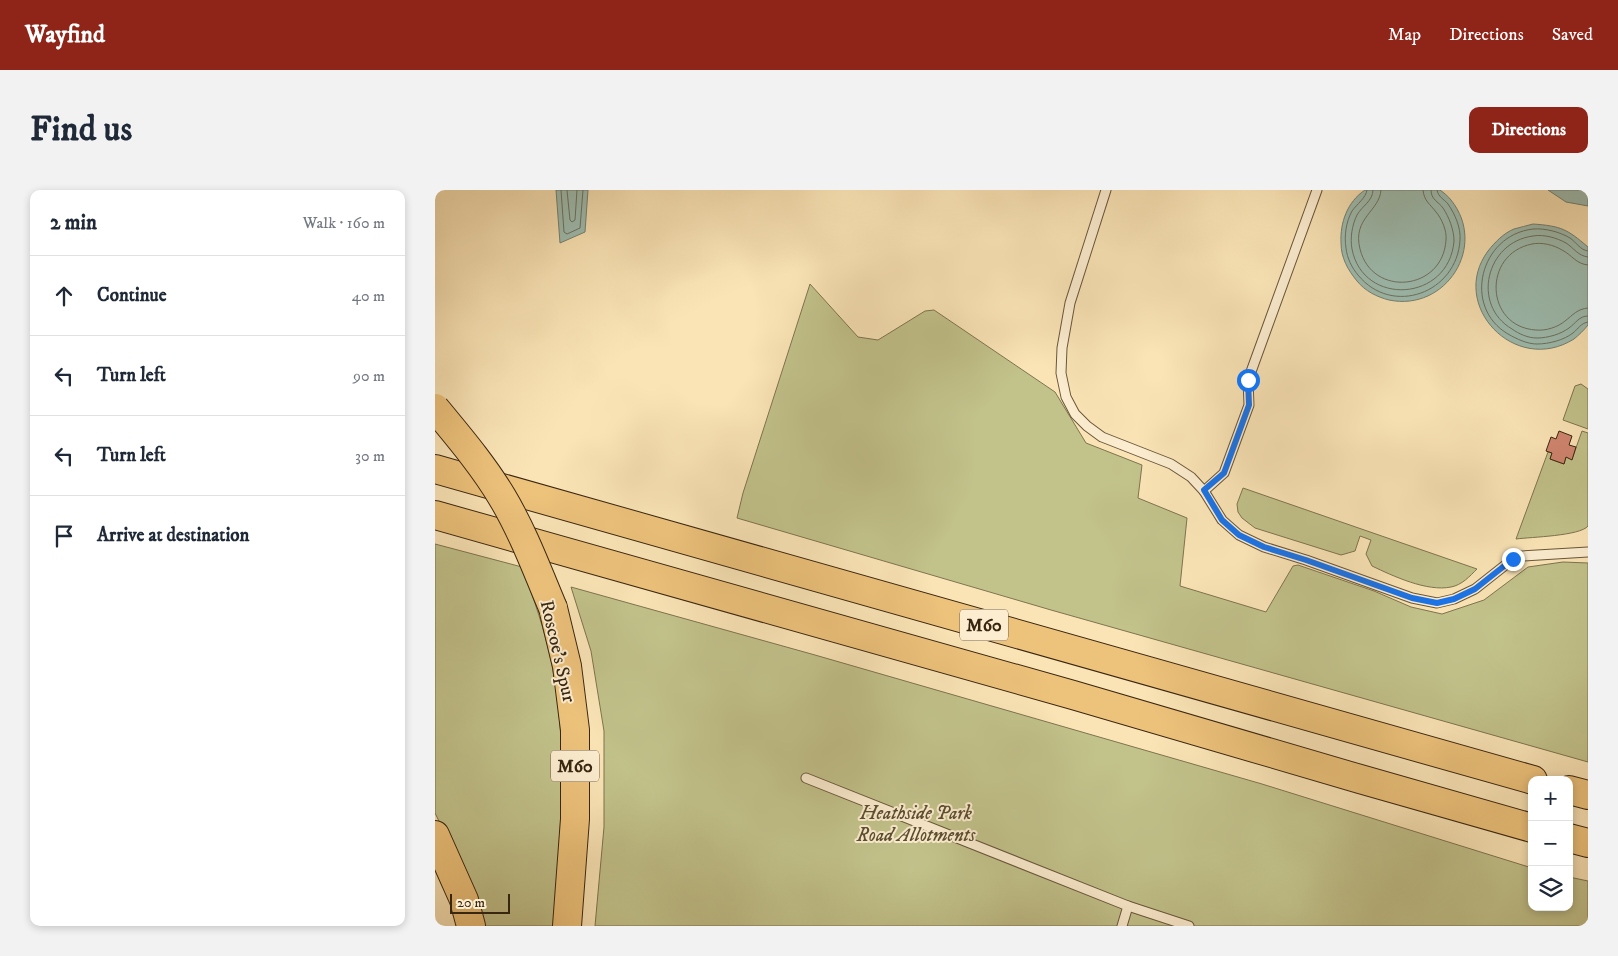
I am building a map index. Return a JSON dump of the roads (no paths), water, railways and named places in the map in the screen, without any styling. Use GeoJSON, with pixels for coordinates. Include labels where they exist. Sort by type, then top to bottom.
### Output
{"type":"FeatureCollection","features":[{"type":"Feature","properties":{"kind":"highway","name":"Roscoe's Spur"},"geometry":{"type":"LineString","coordinates":[[435,408],[501,496],[529,549],[553,608],[567,666],[575,730],[575,819],[567,926]]}},
{"type":"Feature","properties":{"kind":"highway","name":"M60"},"geometry":{"type":"LineString","coordinates":[[435,469],[1528,779]]}},
{"type":"Feature","properties":{"kind":"highway","name":"M60"},"geometry":{"type":"LineString","coordinates":[[435,515],[1073,695],[1528,827]]}},
{"type":"Feature","properties":{"kind":"highway"},"geometry":{"type":"LineString","coordinates":[[1573,791],[1588,795]]}},
{"type":"Feature","properties":{"kind":"highway"},"geometry":{"type":"LineString","coordinates":[[435,835],[464,900],[471,926]]}},
{"type":"Feature","properties":{"kind":"highway"},"geometry":{"type":"LineString","coordinates":[[1573,839],[1588,843]]}},
{"type":"Feature","properties":{"kind":"lane"},"geometry":{"type":"LineString","coordinates":[[1106,190],[1070,303],[1062,348],[1061,373],[1066,397],[1075,414],[1087,426],[1102,436],[1171,464],[1191,477],[1204,490],[1222,520],[1239,535],[1264,547],[1412,598],[1437,603],[1454,599],[1475,589],[1513,559],[1522,556],[1588,552]]}},
{"type":"Feature","properties":{"kind":"lane"},"geometry":{"type":"LineString","coordinates":[[1204,490],[1224,473],[1249,405],[1248,380],[1317,190]]}},
{"type":"Feature","properties":{"kind":"lane"},"geometry":{"type":"LineString","coordinates":[[806,778],[1128,906],[1189,926]]}},
{"type":"Feature","properties":{"kind":"lane"},"geometry":{"type":"LineString","coordinates":[[1122,926],[1128,906]]}},
{"type":"Feature","properties":{"kind":"water"},"geometry":{"type":"Polygon","coordinates":[[[556,190],[588,190],[585,232],[560,243],[556,190]]]}},
{"type":"Feature","properties":{"kind":"water"},"geometry":{"type":"Polygon","coordinates":[[[1365,190],[1440,190],[1450,199],[1461,218],[1465,237],[1463,255],[1455,272],[1443,286],[1428,296],[1410,301],[1389,300],[1371,293],[1357,281],[1344,259],[1341,248],[1341,235],[1343,221],[1349,207],[1365,190]]]}},
{"type":"Feature","properties":{"kind":"water"},"geometry":{"type":"Polygon","coordinates":[[[1548,190],[1588,190],[1588,206],[1566,202],[1548,190]]]}},
{"type":"Feature","properties":{"kind":"water"},"geometry":{"type":"Polygon","coordinates":[[[1533,224],[1557,227],[1574,236],[1588,247],[1588,325],[1574,339],[1552,348],[1530,348],[1510,342],[1494,329],[1482,312],[1476,293],[1478,272],[1488,251],[1500,238],[1510,231],[1533,224]]]}},
{"type":"Feature","properties":{"kind":"park label","name":"Heathside Park Road Allotments"},"geometry":{"type":"Point","coordinates":[916,823]}}]}
